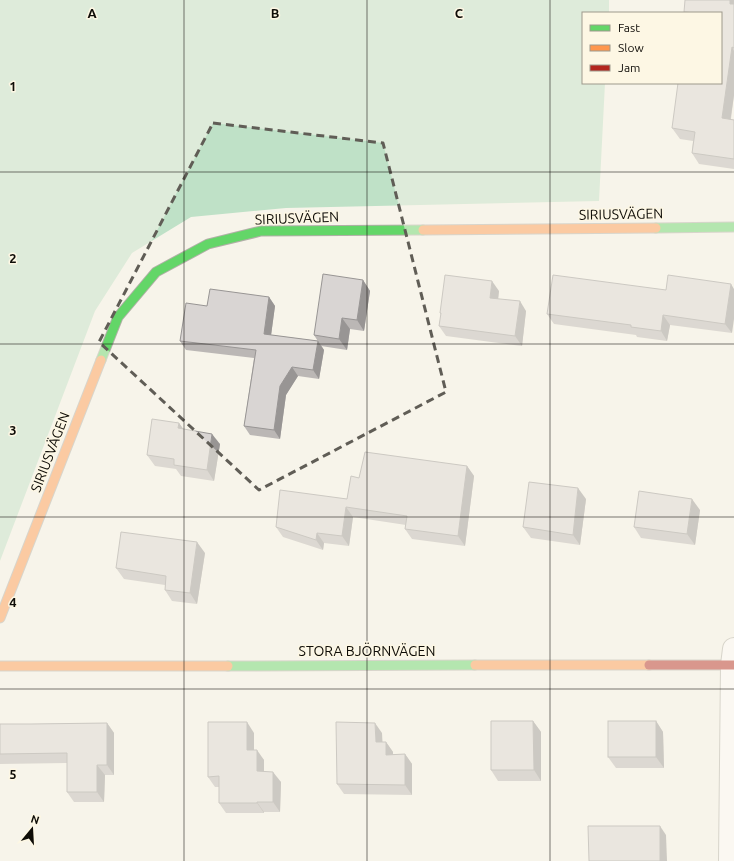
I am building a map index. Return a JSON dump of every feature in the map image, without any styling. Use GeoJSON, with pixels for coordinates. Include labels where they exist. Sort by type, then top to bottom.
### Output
{"type":"FeatureCollection","features":[{"type":"Feature","properties":{"kind":"street","name":"SIRIUSVÄGEN"},"geometry":{"type":"LineString","coordinates":[[0,618],[118,318],[156,272],[208,244],[261,231],[734,227]]}},
{"type":"Feature","properties":{"kind":"street","name":"STORA BJÖRNVÄGEN"},"geometry":{"type":"LineString","coordinates":[[0,666],[733,659]]}},
{"type":"Feature","properties":{"kind":"street"},"geometry":{"type":"LineString","coordinates":[[730,861],[733,659]]}},
{"type":"Feature","properties":{"kind":"highlighted area"},"geometry":{"type":"Polygon","coordinates":[[[213,123],[383,143],[446,392],[259,490],[99,342],[213,123]]]}},
{"type":"Feature","properties":{"kind":"green space"},"geometry":{"type":"Polygon","coordinates":[[[0,0],[609,0],[609,12],[582,12],[582,84],[605,84],[599,201],[286,208],[191,217],[132,253],[95,311],[0,561],[0,0]]]}},
{"type":"Feature","properties":{"kind":"building"},"geometry":{"type":"Polygon","coordinates":[[[685,0],[730,0],[730,4],[734,4],[734,48],[732,47],[722,118],[734,120],[734,159],[692,153],[695,132],[672,128],[678,84],[722,84],[722,12],[684,12],[685,0]]]}},
{"type":"Feature","properties":{"kind":"building"},"geometry":{"type":"Polygon","coordinates":[[[323,274],[363,280],[357,320],[342,318],[339,339],[314,335],[323,274]]]}},
{"type":"Feature","properties":{"kind":"building"},"geometry":{"type":"Polygon","coordinates":[[[445,275],[492,281],[490,298],[520,301],[515,336],[439,326],[445,275]]]}},
{"type":"Feature","properties":{"kind":"building"},"geometry":{"type":"Polygon","coordinates":[[[553,275],[666,290],[668,275],[731,284],[725,324],[663,315],[661,331],[631,327],[631,325],[547,314],[553,275]]]}},
{"type":"Feature","properties":{"kind":"building"},"geometry":{"type":"Polygon","coordinates":[[[210,289],[269,297],[264,334],[318,341],[313,370],[292,367],[280,386],[274,430],[244,426],[256,350],[180,341],[186,303],[207,306],[210,289]]]}},
{"type":"Feature","properties":{"kind":"building"},"geometry":{"type":"Polygon","coordinates":[[[152,419],[179,423],[178,428],[212,434],[207,470],[174,465],[174,459],[147,455],[152,419]]]}},
{"type":"Feature","properties":{"kind":"building"},"geometry":{"type":"Polygon","coordinates":[[[365,452],[467,466],[458,536],[405,529],[407,516],[346,507],[342,536],[317,533],[316,540],[276,527],[280,490],[347,499],[351,476],[359,478],[365,452]]]}},
{"type":"Feature","properties":{"kind":"building"},"geometry":{"type":"Polygon","coordinates":[[[529,482],[578,488],[573,535],[523,527],[529,482]]]}},
{"type":"Feature","properties":{"kind":"building"},"geometry":{"type":"Polygon","coordinates":[[[639,491],[692,499],[687,534],[634,527],[639,491]]]}},
{"type":"Feature","properties":{"kind":"building"},"geometry":{"type":"Polygon","coordinates":[[[121,532],[197,542],[190,593],[165,590],[166,576],[116,568],[121,532]]]}},
{"type":"Feature","properties":{"kind":"building"},"geometry":{"type":"Polygon","coordinates":[[[491,721],[533,721],[534,770],[491,770],[491,721]]]}},
{"type":"Feature","properties":{"kind":"building"},"geometry":{"type":"Polygon","coordinates":[[[608,721],[656,721],[656,757],[608,757],[608,721]]]}},
{"type":"Feature","properties":{"kind":"building"},"geometry":{"type":"Polygon","coordinates":[[[208,722],[247,722],[247,750],[257,750],[257,771],[273,772],[273,802],[219,803],[219,776],[208,777],[208,722]]]}},
{"type":"Feature","properties":{"kind":"building"},"geometry":{"type":"Polygon","coordinates":[[[336,722],[375,723],[376,742],[386,742],[386,755],[405,754],[405,785],[337,784],[336,722]]]}},
{"type":"Feature","properties":{"kind":"building"},"geometry":{"type":"Polygon","coordinates":[[[107,723],[107,765],[97,765],[97,792],[67,792],[67,753],[0,754],[0,724],[107,723]]]}},
{"type":"Feature","properties":{"kind":"building"},"geometry":{"type":"Polygon","coordinates":[[[588,826],[660,826],[660,861],[589,861],[588,826]]]}},
{"type":"Feature","properties":{"kind":"traffic: fast"},"geometry":{"type":"LineString","coordinates":[[656,228],[734,227]]}},
{"type":"Feature","properties":{"kind":"traffic: fast"},"geometry":{"type":"LineString","coordinates":[[101,360],[118,317],[156,272],[208,244],[261,231],[423,230]]}},
{"type":"Feature","properties":{"kind":"traffic: fast"},"geometry":{"type":"LineString","coordinates":[[228,666],[475,665]]}},
{"type":"Feature","properties":{"kind":"traffic: slow"},"geometry":{"type":"LineString","coordinates":[[423,230],[656,228]]}},
{"type":"Feature","properties":{"kind":"traffic: slow"},"geometry":{"type":"LineString","coordinates":[[0,618],[101,360]]}},
{"type":"Feature","properties":{"kind":"traffic: slow"},"geometry":{"type":"LineString","coordinates":[[475,665],[649,665]]}},
{"type":"Feature","properties":{"kind":"traffic: slow"},"geometry":{"type":"LineString","coordinates":[[0,666],[228,666]]}},
{"type":"Feature","properties":{"kind":"traffic: jam"},"geometry":{"type":"LineString","coordinates":[[649,665],[734,665]]}}]}
